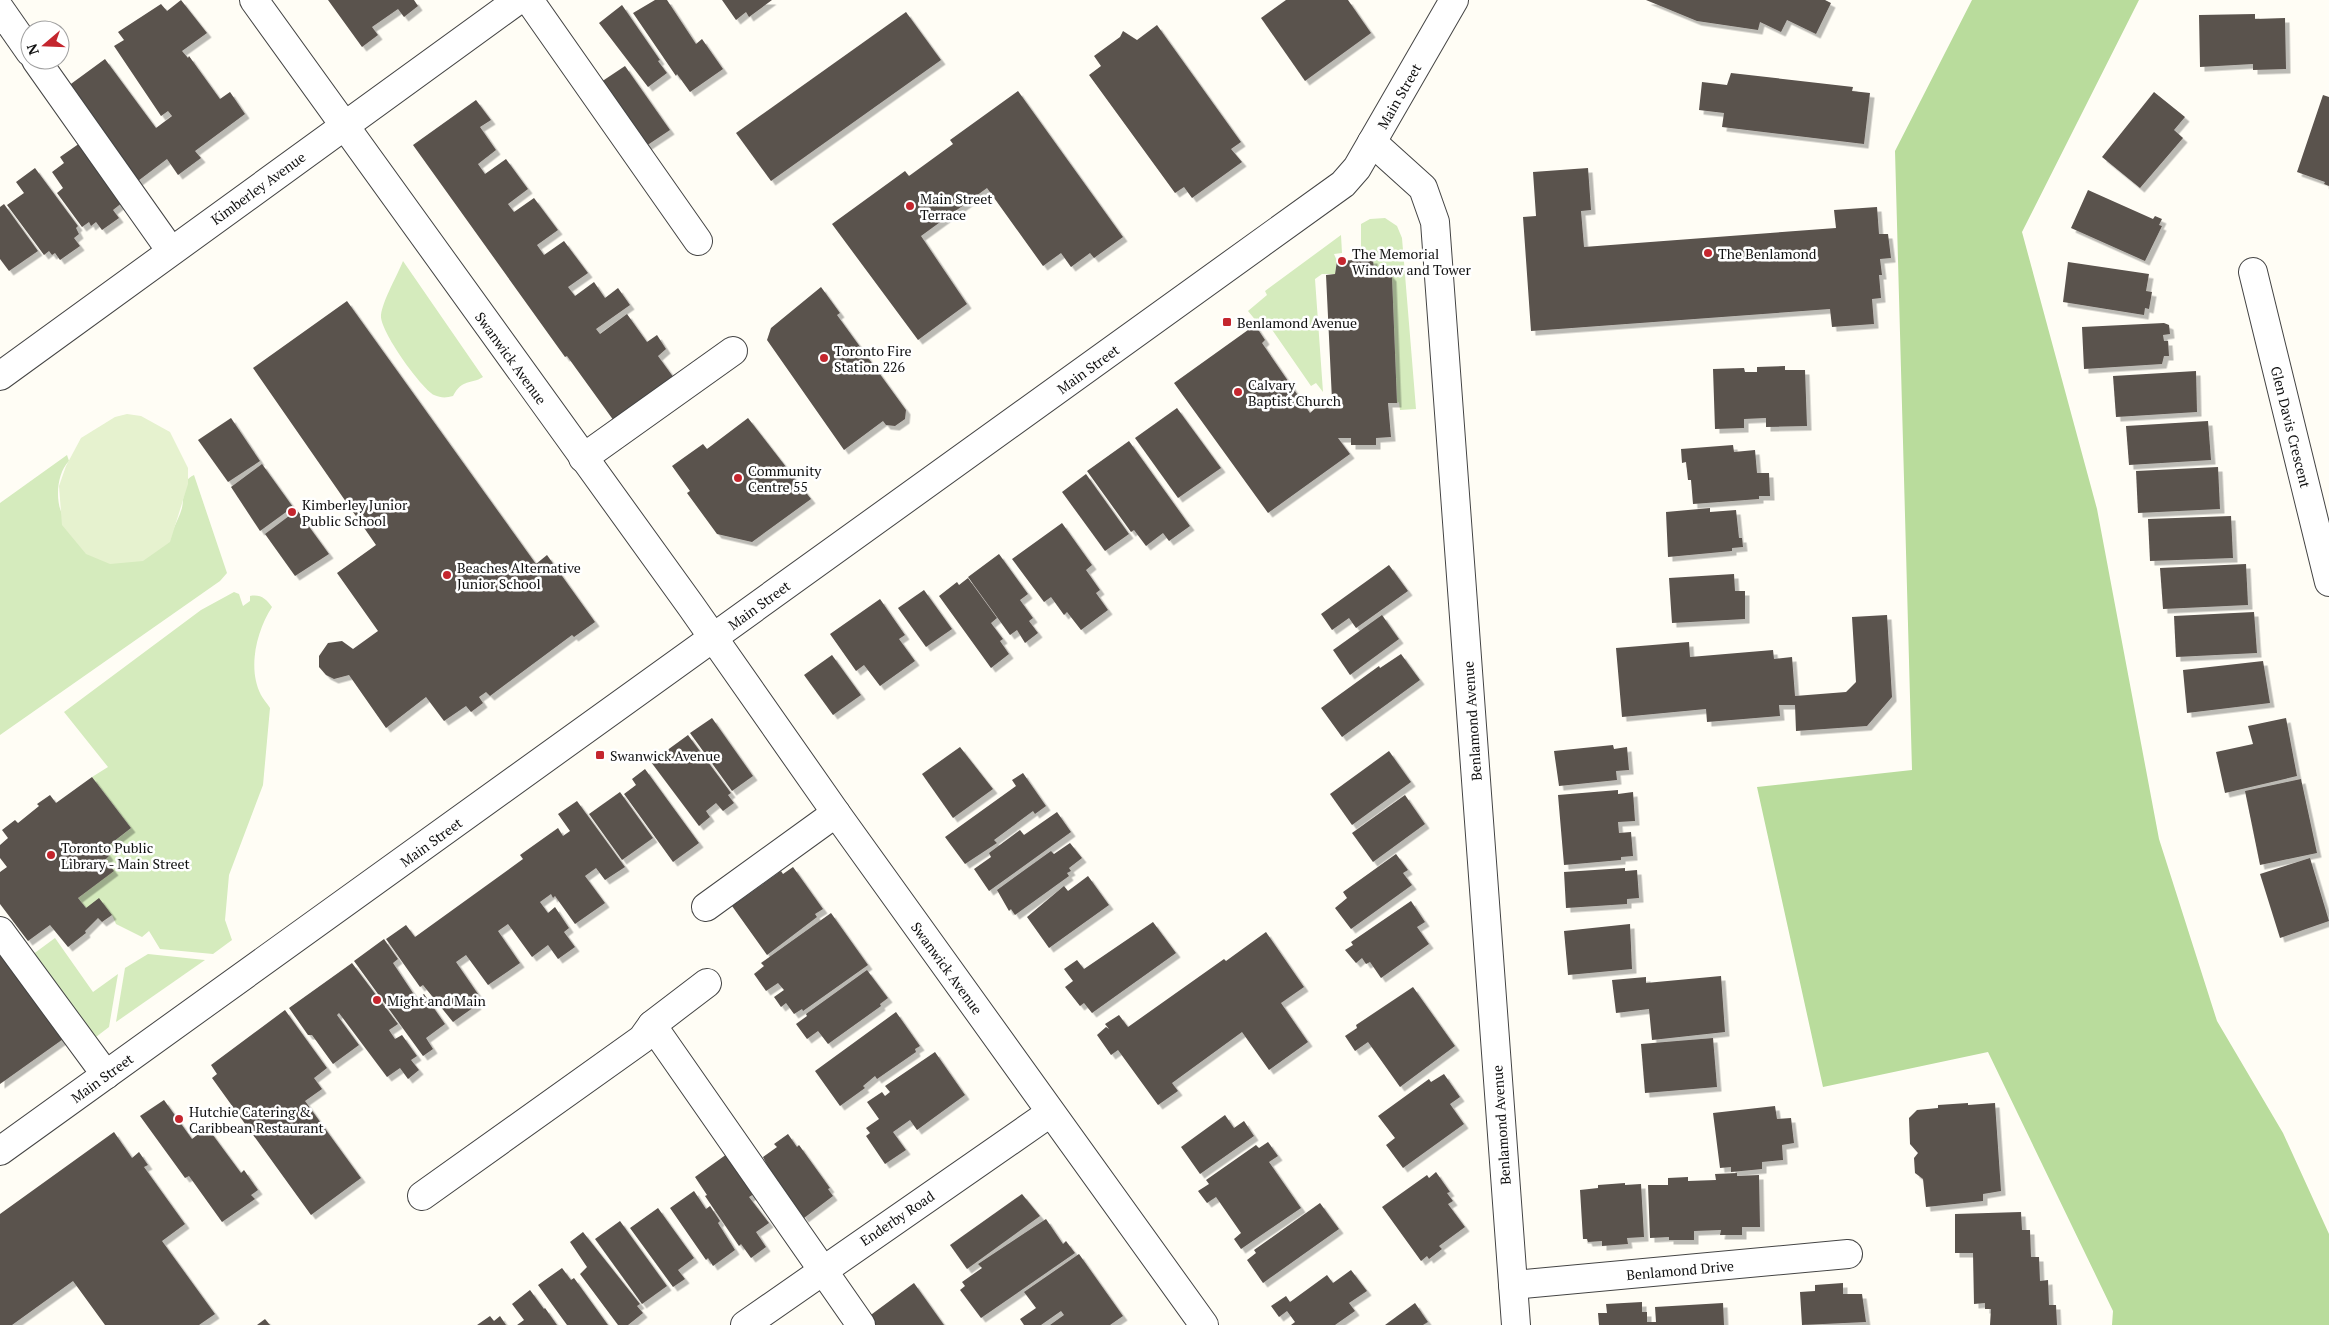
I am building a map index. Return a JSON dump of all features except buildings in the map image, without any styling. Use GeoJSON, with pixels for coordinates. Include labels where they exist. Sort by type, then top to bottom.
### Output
{"type":"FeatureCollection","features":[{"type":"Feature","properties":{"kind":"street","name":"Swanwick Avenue"},"geometry":{"type":"LineString","coordinates":[[254,0],[713,639],[1050,1113],[1204,1325]]}},
{"type":"Feature","properties":{"kind":"street","name":"Kimberley Avenue"},"geometry":{"type":"LineString","coordinates":[[0,376],[518,0]]}},
{"type":"Feature","properties":{"kind":"street"},"geometry":{"type":"LineString","coordinates":[[529,0],[698,241]]}},
{"type":"Feature","properties":{"kind":"street","name":"Main Street"},"geometry":{"type":"LineString","coordinates":[[0,1151],[1343,184],[1357,168],[1454,0]]}},
{"type":"Feature","properties":{"kind":"street"},"geometry":{"type":"LineString","coordinates":[[0,9],[20,38]]}},
{"type":"Feature","properties":{"kind":"street"},"geometry":{"type":"LineString","coordinates":[[43,70],[171,251]]}},
{"type":"Feature","properties":{"kind":"street","name":"Benlamond Avenue"},"geometry":{"type":"LineString","coordinates":[[1372,142],[1423,188],[1435,222],[1516,1325]]}},
{"type":"Feature","properties":{"kind":"street","name":"Glen Davis Crescent"},"geometry":{"type":"LineString","coordinates":[[2253,272],[2329,582]]}},
{"type":"Feature","properties":{"kind":"street"},"geometry":{"type":"LineString","coordinates":[[583,458],[733,351]]}},
{"type":"Feature","properties":{"kind":"street"},"geometry":{"type":"LineString","coordinates":[[706,907],[836,813]]}},
{"type":"Feature","properties":{"kind":"street"},"geometry":{"type":"LineString","coordinates":[[0,930],[106,1075]]}},
{"type":"Feature","properties":{"kind":"street"},"geometry":{"type":"LineString","coordinates":[[422,1196],[642,1039],[652,1025],[708,983]]}},
{"type":"Feature","properties":{"kind":"street"},"geometry":{"type":"LineString","coordinates":[[652,1025],[861,1325]]}},
{"type":"Feature","properties":{"kind":"street","name":"Enderby Road"},"geometry":{"type":"LineString","coordinates":[[745,1325],[1050,1113]]}},
{"type":"Feature","properties":{"kind":"street","name":"Benlamond Drive"},"geometry":{"type":"LineString","coordinates":[[1513,1285],[1848,1254]]}},
{"type":"Feature","properties":{"kind":"green space"},"geometry":{"type":"Polygon","coordinates":[[[1972,0],[2139,0],[2022,232],[2097,509],[2159,839],[2217,1021],[2283,1133],[2329,1234],[2329,1325],[2112,1325],[2113,1311],[1988,1052],[1823,1087],[1757,787],[1912,770],[1895,151],[1972,0]]]}},
{"type":"Feature","properties":{"kind":"green space"},"geometry":{"type":"Polygon","coordinates":[[[1385,218],[1397,226],[1402,238],[1416,409],[1400,410],[1399,402],[1397,403],[1392,277],[1386,270],[1374,270],[1373,259],[1363,260],[1363,251],[1361,250],[1361,224],[1370,219],[1385,218]]]}},
{"type":"Feature","properties":{"kind":"green space"},"geometry":{"type":"Polygon","coordinates":[[[1341,235],[1342,253],[1334,254],[1337,261],[1335,274],[1322,274],[1315,279],[1323,392],[1316,383],[1311,386],[1264,318],[1257,322],[1248,311],[1267,295],[1265,291],[1341,235]]]}},
{"type":"Feature","properties":{"kind":"green space"},"geometry":{"type":"Polygon","coordinates":[[[403,261],[483,377],[463,384],[453,396],[439,397],[434,395],[420,382],[393,345],[382,322],[381,315],[384,302],[403,261]]]}},
{"type":"Feature","properties":{"kind":"green space"},"geometry":{"type":"Polygon","coordinates":[[[127,414],[141,416],[170,432],[188,468],[188,484],[170,542],[143,561],[110,564],[86,554],[62,525],[59,486],[66,466],[81,438],[115,417],[127,414]]]}},
{"type":"Feature","properties":{"kind":"green space"},"geometry":{"type":"Polygon","coordinates":[[[67,455],[69,461],[62,472],[58,486],[58,501],[64,518],[83,544],[173,530],[182,508],[185,485],[194,475],[227,573],[220,581],[0,735],[0,503],[67,455]]]}},
{"type":"Feature","properties":{"kind":"green space"},"geometry":{"type":"Polygon","coordinates":[[[234,592],[239,594],[243,606],[250,601],[250,596],[257,596],[263,598],[272,607],[258,638],[254,661],[257,684],[262,697],[270,708],[263,785],[229,875],[225,920],[232,940],[213,954],[160,949],[149,931],[142,937],[116,924],[112,915],[86,908],[78,898],[113,871],[105,860],[109,856],[104,849],[131,828],[92,777],[108,767],[64,712],[201,610],[234,592]]]}},
{"type":"Feature","properties":{"kind":"green space"},"geometry":{"type":"Polygon","coordinates":[[[55,938],[93,992],[118,974],[109,1027],[92,1040],[32,955],[55,938]]]}},
{"type":"Feature","properties":{"kind":"green space"},"geometry":{"type":"Polygon","coordinates":[[[148,954],[205,960],[116,1022],[125,968],[148,954]]]}},
{"type":"Feature","properties":{"kind":"place","name":"Main Street Terrace"},"geometry":{"type":"Point","coordinates":[910,206]}},
{"type":"Feature","properties":{"kind":"place","name":"The Benlamond"},"geometry":{"type":"Point","coordinates":[1708,253]}},
{"type":"Feature","properties":{"kind":"place","name":"The Memorial Window and Tower"},"geometry":{"type":"Point","coordinates":[1342,261]}},
{"type":"Feature","properties":{"kind":"place","name":"Benlamond Avenue"},"geometry":{"type":"Point","coordinates":[1227,322]}},
{"type":"Feature","properties":{"kind":"place","name":"Toronto Fire Station 226"},"geometry":{"type":"Point","coordinates":[824,358]}},
{"type":"Feature","properties":{"kind":"place","name":"Calvary Baptist Church"},"geometry":{"type":"Point","coordinates":[1238,392]}},
{"type":"Feature","properties":{"kind":"place","name":"Community Centre 55"},"geometry":{"type":"Point","coordinates":[738,478]}},
{"type":"Feature","properties":{"kind":"place","name":"Kimberley Junior Public School"},"geometry":{"type":"Point","coordinates":[292,512]}},
{"type":"Feature","properties":{"kind":"place","name":"Beaches Alternative Junior School"},"geometry":{"type":"Point","coordinates":[447,575]}},
{"type":"Feature","properties":{"kind":"place","name":"Swanwick Avenue"},"geometry":{"type":"Point","coordinates":[600,755]}},
{"type":"Feature","properties":{"kind":"place","name":"Toronto Public Library - Main Street"},"geometry":{"type":"Point","coordinates":[51,855]}},
{"type":"Feature","properties":{"kind":"place","name":"Might and Main"},"geometry":{"type":"Point","coordinates":[377,1000]}},
{"type":"Feature","properties":{"kind":"place","name":"Hutchie Catering & Caribbean Restaurant"},"geometry":{"type":"Point","coordinates":[179,1119]}}]}
